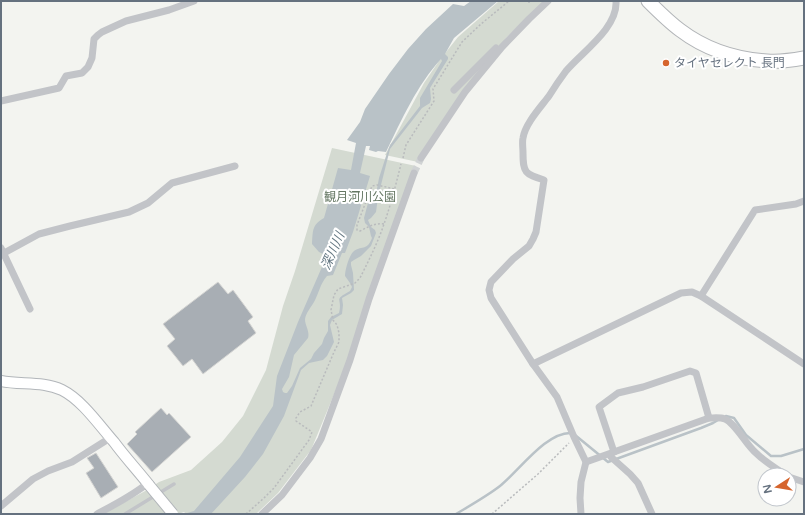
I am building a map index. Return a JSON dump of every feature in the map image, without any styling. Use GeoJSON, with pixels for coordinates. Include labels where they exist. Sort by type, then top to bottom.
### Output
{"type":"FeatureCollection","features":[{"type":"Feature","properties":{"kind":"highway"},"geometry":{"type":"LineString","coordinates":[[648,1],[680,30],[693,39],[713,49],[747,58],[768,61],[804,58]]}},
{"type":"Feature","properties":{"kind":"street"},"geometry":{"type":"LineString","coordinates":[[1,102],[59,88],[66,76],[82,73],[88,67],[92,58],[94,39],[102,32],[126,21],[169,10],[194,1]]}},
{"type":"Feature","properties":{"kind":"street"},"geometry":{"type":"LineString","coordinates":[[421,158],[465,92],[502,47],[548,1]]}},
{"type":"Feature","properties":{"kind":"street"},"geometry":{"type":"LineString","coordinates":[[581,514],[581,482],[586,462],[557,397],[533,364],[491,298],[489,290],[491,282],[513,259],[529,246],[536,232],[544,180],[532,176],[526,172],[523,165],[523,137],[527,126],[566,71],[605,31],[616,10],[616,1]]}},
{"type":"Feature","properties":{"kind":"street"},"geometry":{"type":"LineString","coordinates":[[454,90],[494,49],[502,47]]}},
{"type":"Feature","properties":{"kind":"street"},"geometry":{"type":"LineString","coordinates":[[30,309],[2,251],[39,234],[129,212],[148,203],[172,183],[235,166]]}},
{"type":"Feature","properties":{"kind":"street"},"geometry":{"type":"LineString","coordinates":[[262,514],[282,495],[310,458],[321,439],[350,360],[369,299],[414,173]]}},
{"type":"Feature","properties":{"kind":"street"},"geometry":{"type":"LineString","coordinates":[[701,296],[755,210],[796,204],[804,201]]}},
{"type":"Feature","properties":{"kind":"street"},"geometry":{"type":"LineString","coordinates":[[533,364],[681,294],[692,292],[701,296],[804,364]]}},
{"type":"Feature","properties":{"kind":"street"},"geometry":{"type":"LineString","coordinates":[[652,514],[638,483],[611,457],[613,453],[599,407],[618,393],[643,387],[690,371],[696,373],[709,418]]}},
{"type":"Feature","properties":{"kind":"street"},"geometry":{"type":"LineString","coordinates":[[1,381],[46,385],[62,390],[74,398],[110,438],[173,514]]}},
{"type":"Feature","properties":{"kind":"street"},"geometry":{"type":"LineString","coordinates":[[586,462],[709,418],[720,418],[726,419],[754,452],[774,467]]}},
{"type":"Feature","properties":{"kind":"street"},"geometry":{"type":"LineString","coordinates":[[1,506],[33,479],[48,471],[72,462],[110,438]]}},
{"type":"Feature","properties":{"kind":"street"},"geometry":{"type":"LineString","coordinates":[[97,514],[115,505],[148,484]]}},
{"type":"Feature","properties":{"kind":"lane"},"geometry":{"type":"LineString","coordinates":[[125,514],[174,484]]}},
{"type":"Feature","properties":{"kind":"path"},"geometry":{"type":"LineString","coordinates":[[403,158],[406,145],[434,102],[433,89],[462,42],[509,1]]}},
{"type":"Feature","properties":{"kind":"path"},"geometry":{"type":"LineString","coordinates":[[246,514],[274,488],[309,440],[312,432],[296,422],[296,418],[300,412],[311,406],[339,342],[339,333],[337,325],[333,320],[331,307],[336,292],[340,288],[354,284],[360,278],[384,224],[401,164]]}},
{"type":"Feature","properties":{"kind":"path"},"geometry":{"type":"LineString","coordinates":[[384,224],[381,223],[370,225],[360,231],[357,231],[356,229],[372,186],[377,185],[395,189]]}},
{"type":"Feature","properties":{"kind":"path"},"geometry":{"type":"LineString","coordinates":[[492,514],[538,474],[574,437]]}},
{"type":"Feature","properties":{"kind":"green space"},"geometry":{"type":"Polygon","coordinates":[[[499,1],[544,1],[506,38],[418,162],[385,155],[424,83],[439,61],[458,37],[499,1]]]}},
{"type":"Feature","properties":{"kind":"green space","name":"観月河川公園"},"geometry":{"type":"Polygon","coordinates":[[[332,148],[416,166],[394,223],[342,375],[311,450],[278,493],[256,514],[186,514],[184,512],[178,514],[103,514],[159,482],[191,470],[222,442],[243,416],[266,370],[283,306],[332,148]]]}},
{"type":"Feature","properties":{"kind":"water","name":"深川川"},"geometry":{"type":"Polygon","coordinates":[[[471,1],[498,1],[454,38],[445,54],[448,59],[430,88],[430,103],[422,108],[390,149],[378,197],[376,212],[368,220],[376,233],[371,246],[361,256],[351,262],[354,290],[342,298],[342,314],[332,320],[330,325],[334,342],[327,356],[323,360],[309,363],[301,370],[284,416],[263,454],[245,477],[211,514],[184,514],[194,511],[240,457],[273,406],[277,376],[298,322],[325,260],[325,255],[319,252],[312,244],[314,228],[317,223],[324,218],[338,168],[351,170],[356,143],[347,140],[360,122],[365,109],[408,49],[426,29],[453,4],[464,6],[471,1]],[[441,59],[424,80],[386,152],[369,150],[370,146],[366,146],[360,173],[370,176],[353,232],[345,253],[342,253],[333,275],[327,276],[306,315],[305,319],[308,338],[294,355],[289,377],[282,389],[285,393],[287,393],[292,386],[300,368],[311,359],[322,344],[328,331],[328,321],[331,317],[339,313],[339,300],[341,296],[350,291],[352,287],[345,276],[349,259],[354,251],[368,245],[372,238],[369,227],[365,223],[364,218],[368,203],[376,194],[379,178],[390,145],[420,106],[420,98],[442,61],[441,59]]]}},
{"type":"Feature","properties":{"kind":"building"},"geometry":{"type":"Polygon","coordinates":[[[218,282],[228,294],[233,290],[253,317],[248,321],[256,333],[203,374],[192,359],[183,366],[167,346],[175,339],[163,324],[218,282]]]}},
{"type":"Feature","properties":{"kind":"building"},"geometry":{"type":"Polygon","coordinates":[[[161,408],[167,415],[169,413],[191,437],[152,472],[127,444],[137,434],[135,432],[161,408]]]}},
{"type":"Feature","properties":{"kind":"building"},"geometry":{"type":"Polygon","coordinates":[[[96,453],[118,487],[101,498],[86,473],[94,468],[87,458],[96,453]]]}},
{"type":"Feature","properties":{"kind":"waterway"},"geometry":{"type":"LineString","coordinates":[[726,416],[734,418],[746,435],[771,456],[781,456],[804,449]]}},
{"type":"Feature","properties":{"kind":"waterway"},"geometry":{"type":"LineString","coordinates":[[575,435],[608,462],[701,428],[718,420]]}},
{"type":"Feature","properties":{"kind":"waterway"},"geometry":{"type":"LineString","coordinates":[[456,514],[500,486],[543,445],[562,434],[571,433]]}},
{"type":"Feature","properties":{"kind":"tunnel"},"geometry":{"type":"LineString","coordinates":[[414,173],[421,158]]}},
{"type":"Feature","properties":{"kind":"place","name":"タイヤセレクト 長門"},"geometry":{"type":"Point","coordinates":[666,63]}}]}
